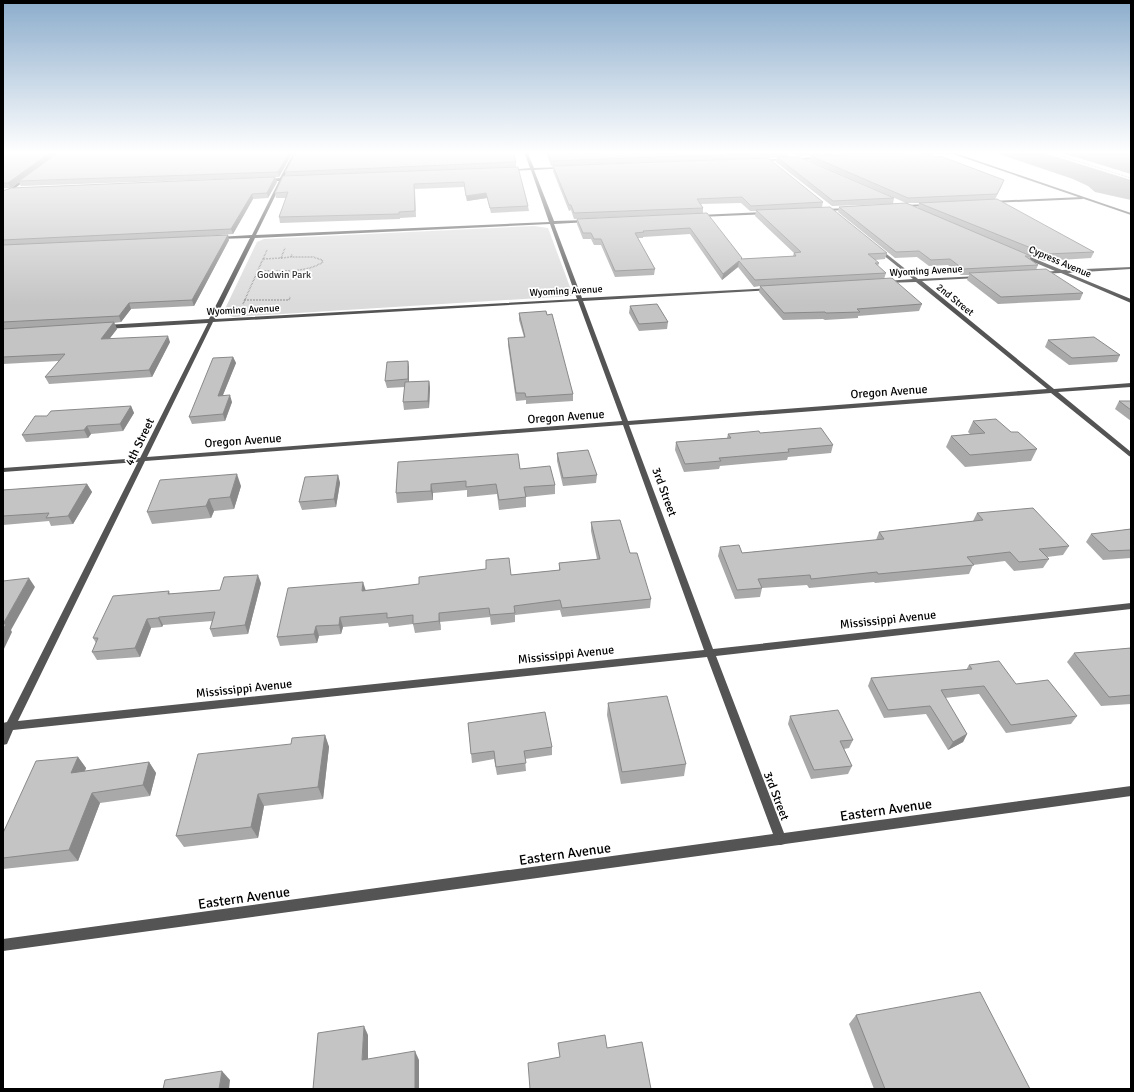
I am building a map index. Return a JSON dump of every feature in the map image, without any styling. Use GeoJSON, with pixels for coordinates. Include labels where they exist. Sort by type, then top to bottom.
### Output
{"type":"FeatureCollection","features":[{"type":"Feature","properties":{"kind":"street","name":"4th Street"},"geometry":{"type":"LineString","coordinates":[[3,741],[7,727],[144,459],[270,203]]}},
{"type":"Feature","properties":{"kind":"street","name":"3rd Street"},"geometry":{"type":"LineString","coordinates":[[545,203],[627,423],[710,653],[781,840]]}},
{"type":"Feature","properties":{"kind":"street"},"geometry":{"type":"LineString","coordinates":[[1097,203],[1131,214]]}},
{"type":"Feature","properties":{"kind":"street"},"geometry":{"type":"LineString","coordinates":[[824,205],[836,214]]}},
{"type":"Feature","properties":{"kind":"street"},"geometry":{"type":"LineString","coordinates":[[898,205],[936,205]]}},
{"type":"Feature","properties":{"kind":"street"},"geometry":{"type":"LineString","coordinates":[[906,206],[917,211]]}},
{"type":"Feature","properties":{"kind":"street"},"geometry":{"type":"LineString","coordinates":[[814,210],[852,209]]}},
{"type":"Feature","properties":{"kind":"street"},"geometry":{"type":"LineString","coordinates":[[695,216],[774,212]]}},
{"type":"Feature","properties":{"kind":"street"},"geometry":{"type":"LineString","coordinates":[[214,238],[592,221]]}},
{"type":"Feature","properties":{"kind":"street","name":"2nd Street"},"geometry":{"type":"LineString","coordinates":[[876,247],[1131,454]]}},
{"type":"Feature","properties":{"kind":"street","name":"Cypress Avenue"},"geometry":{"type":"LineString","coordinates":[[1018,254],[1131,301]]}},
{"type":"Feature","properties":{"kind":"street"},"geometry":{"type":"LineString","coordinates":[[1036,274],[1131,268]]}},
{"type":"Feature","properties":{"kind":"street","name":"Wyoming Avenue"},"geometry":{"type":"LineString","coordinates":[[878,283],[980,277]]}},
{"type":"Feature","properties":{"kind":"street","name":"Wyoming Avenue"},"geometry":{"type":"LineString","coordinates":[[96,327],[776,288]]}},
{"type":"Feature","properties":{"kind":"street","name":"Oregon Avenue"},"geometry":{"type":"LineString","coordinates":[[3,470],[1131,385]]}},
{"type":"Feature","properties":{"kind":"street","name":"Mississippi Avenue"},"geometry":{"type":"LineString","coordinates":[[7,727],[710,653],[1131,606]]}},
{"type":"Feature","properties":{"kind":"street","name":"Eastern Avenue"},"geometry":{"type":"LineString","coordinates":[[3,945],[781,840],[1131,791]]}},
{"type":"Feature","properties":{"kind":"path"},"geometry":{"type":"LineString","coordinates":[[243,304],[270,244]]}},
{"type":"Feature","properties":{"kind":"path"},"geometry":{"type":"LineString","coordinates":[[281,258],[287,244]]}},
{"type":"Feature","properties":{"kind":"path"},"geometry":{"type":"LineString","coordinates":[[258,271],[311,268],[323,262],[322,260],[312,257],[263,259]]}},
{"type":"Feature","properties":{"kind":"path"},"geometry":{"type":"LineString","coordinates":[[244,300],[289,300],[290,297]]}},
{"type":"Feature","properties":{"kind":"green space","name":"Godwin Park"},"geometry":{"type":"Polygon","coordinates":[[[534,226],[548,228],[573,295],[233,317],[223,313],[257,242],[264,239],[534,226]]]}},
{"type":"Feature","properties":{"kind":"building"},"geometry":{"type":"Polygon","coordinates":[[[3,203],[247,203],[231,229],[3,240],[3,203]]]}},
{"type":"Feature","properties":{"kind":"building"},"geometry":{"type":"Polygon","coordinates":[[[284,203],[415,203],[415,211],[399,212],[399,214],[279,217],[284,203]]]}},
{"type":"Feature","properties":{"kind":"building"},"geometry":{"type":"Polygon","coordinates":[[[489,203],[527,203],[528,206],[490,208],[489,203]]]}},
{"type":"Feature","properties":{"kind":"building"},"geometry":{"type":"Polygon","coordinates":[[[568,203],[700,203],[703,208],[574,213],[571,205],[568,203]]]}},
{"type":"Feature","properties":{"kind":"building"},"geometry":{"type":"Polygon","coordinates":[[[748,203],[806,203],[751,206],[748,203]]]}},
{"type":"Feature","properties":{"kind":"building"},"geometry":{"type":"Polygon","coordinates":[[[906,203],[1031,256],[1025,256],[1038,265],[963,269],[950,259],[931,260],[919,251],[896,252],[839,207],[906,203]]]}},
{"type":"Feature","properties":{"kind":"building"},"geometry":{"type":"Polygon","coordinates":[[[919,203],[1004,203],[1094,252],[1046,254],[919,203]]]}},
{"type":"Feature","properties":{"kind":"building"},"geometry":{"type":"Polygon","coordinates":[[[830,207],[887,253],[868,254],[879,263],[875,263],[886,273],[755,280],[739,261],[723,274],[690,228],[643,231],[644,232],[635,233],[655,269],[615,271],[601,239],[594,239],[591,233],[583,233],[577,219],[707,213],[742,258],[741,259],[796,256],[794,253],[801,252],[756,210],[830,207]]]}},
{"type":"Feature","properties":{"kind":"building"},"geometry":{"type":"Polygon","coordinates":[[[228,235],[192,300],[129,303],[119,316],[3,322],[3,245],[228,235]]]}},
{"type":"Feature","properties":{"kind":"building"},"geometry":{"type":"Polygon","coordinates":[[[1046,269],[1083,293],[1001,297],[969,273],[1046,269]]]}},
{"type":"Feature","properties":{"kind":"building"},"geometry":{"type":"Polygon","coordinates":[[[892,278],[922,304],[857,309],[860,312],[784,313],[760,286],[892,278]]]}},
{"type":"Feature","properties":{"kind":"building"},"geometry":{"type":"Polygon","coordinates":[[[657,304],[668,322],[639,324],[630,306],[657,304]]]}},
{"type":"Feature","properties":{"kind":"building"},"geometry":{"type":"Polygon","coordinates":[[[546,311],[547,315],[552,314],[573,394],[526,397],[525,393],[516,393],[508,338],[525,337],[519,313],[546,311]]]}},
{"type":"Feature","properties":{"kind":"building"},"geometry":{"type":"Polygon","coordinates":[[[114,322],[101,339],[168,336],[149,370],[45,377],[65,354],[3,357],[3,329],[114,322]]]}},
{"type":"Feature","properties":{"kind":"building"},"geometry":{"type":"Polygon","coordinates":[[[1094,337],[1120,355],[1072,358],[1048,340],[1094,337]]]}},
{"type":"Feature","properties":{"kind":"building"},"geometry":{"type":"Polygon","coordinates":[[[233,357],[218,396],[230,395],[223,414],[189,417],[213,358],[233,357]]]}},
{"type":"Feature","properties":{"kind":"building"},"geometry":{"type":"Polygon","coordinates":[[[408,361],[408,379],[385,381],[387,362],[408,361]]]}},
{"type":"Feature","properties":{"kind":"building"},"geometry":{"type":"Polygon","coordinates":[[[429,381],[428,401],[403,402],[405,382],[429,381]]]}},
{"type":"Feature","properties":{"kind":"building"},"geometry":{"type":"Polygon","coordinates":[[[1119,401],[1131,401],[1131,410],[1119,401]]]}},
{"type":"Feature","properties":{"kind":"building"},"geometry":{"type":"Polygon","coordinates":[[[131,406],[120,424],[87,426],[84,430],[22,435],[35,416],[47,416],[51,411],[131,406]]]}},
{"type":"Feature","properties":{"kind":"building"},"geometry":{"type":"Polygon","coordinates":[[[996,419],[1011,432],[1018,432],[1037,449],[970,455],[951,436],[985,433],[973,421],[996,419]]]}},
{"type":"Feature","properties":{"kind":"building"},"geometry":{"type":"Polygon","coordinates":[[[821,428],[833,445],[788,449],[789,452],[719,458],[721,461],[685,464],[676,442],[731,438],[728,434],[759,431],[760,433],[821,428]]]}},
{"type":"Feature","properties":{"kind":"building"},"geometry":{"type":"Polygon","coordinates":[[[588,450],[597,475],[563,478],[557,453],[588,450]]]}},
{"type":"Feature","properties":{"kind":"building"},"geometry":{"type":"Polygon","coordinates":[[[518,454],[520,469],[550,466],[555,485],[524,487],[526,497],[499,500],[496,484],[466,487],[466,481],[431,484],[431,491],[396,493],[398,462],[518,454]]]}},
{"type":"Feature","properties":{"kind":"building"},"geometry":{"type":"Polygon","coordinates":[[[237,474],[230,497],[209,499],[206,506],[147,512],[160,480],[237,474]]]}},
{"type":"Feature","properties":{"kind":"building"},"geometry":{"type":"Polygon","coordinates":[[[338,475],[334,499],[299,502],[305,477],[338,475]]]}},
{"type":"Feature","properties":{"kind":"building"},"geometry":{"type":"Polygon","coordinates":[[[87,484],[68,516],[46,518],[49,513],[3,516],[3,490],[87,484]]]}},
{"type":"Feature","properties":{"kind":"building"},"geometry":{"type":"Polygon","coordinates":[[[1033,508],[1069,546],[1039,549],[1049,559],[1019,562],[1010,552],[967,557],[974,565],[878,574],[877,572],[811,579],[810,575],[758,579],[762,588],[737,590],[720,547],[739,545],[742,553],[884,539],[879,532],[983,520],[977,513],[1033,508]]]}},
{"type":"Feature","properties":{"kind":"building"},"geometry":{"type":"Polygon","coordinates":[[[620,520],[630,553],[637,553],[651,599],[562,608],[560,600],[514,606],[515,613],[490,615],[489,608],[439,613],[439,621],[413,624],[413,615],[387,618],[387,613],[340,617],[339,625],[316,626],[314,634],[277,637],[288,588],[363,582],[362,591],[419,584],[419,577],[486,569],[486,560],[509,558],[511,575],[560,570],[559,563],[600,559],[591,522],[620,520]]]}},
{"type":"Feature","properties":{"kind":"building"},"geometry":{"type":"Polygon","coordinates":[[[1131,529],[1131,550],[1109,551],[1091,534],[1131,529]]]}},
{"type":"Feature","properties":{"kind":"building"},"geometry":{"type":"Polygon","coordinates":[[[258,575],[245,625],[210,629],[215,612],[147,619],[135,648],[92,652],[98,638],[93,638],[113,596],[169,591],[168,594],[220,590],[224,577],[258,575]]]}},
{"type":"Feature","properties":{"kind":"building"},"geometry":{"type":"Polygon","coordinates":[[[29,578],[3,624],[3,581],[29,578]]]}},
{"type":"Feature","properties":{"kind":"building"},"geometry":{"type":"Polygon","coordinates":[[[1131,648],[1131,695],[1109,697],[1074,653],[1131,648]]]}},
{"type":"Feature","properties":{"kind":"building"},"geometry":{"type":"Polygon","coordinates":[[[999,661],[1016,684],[1048,680],[1077,716],[1011,725],[984,686],[941,690],[967,734],[953,742],[930,706],[888,710],[871,678],[972,669],[969,665],[999,661]]]}},
{"type":"Feature","properties":{"kind":"building"},"geometry":{"type":"Polygon","coordinates":[[[667,696],[686,764],[622,772],[608,703],[667,696]]]}},
{"type":"Feature","properties":{"kind":"building"},"geometry":{"type":"Polygon","coordinates":[[[838,710],[853,740],[840,741],[852,766],[814,770],[790,716],[838,710]]]}},
{"type":"Feature","properties":{"kind":"building"},"geometry":{"type":"Polygon","coordinates":[[[545,712],[552,747],[524,751],[526,763],[496,767],[494,751],[471,754],[468,723],[545,712]]]}},
{"type":"Feature","properties":{"kind":"building"},"geometry":{"type":"Polygon","coordinates":[[[325,735],[318,787],[258,794],[251,827],[176,836],[198,754],[291,744],[292,738],[325,735]]]}},
{"type":"Feature","properties":{"kind":"building"},"geometry":{"type":"Polygon","coordinates":[[[78,757],[71,773],[149,762],[143,785],[92,793],[69,850],[3,858],[3,833],[36,761],[78,757]]]}},
{"type":"Feature","properties":{"kind":"building"},"geometry":{"type":"Polygon","coordinates":[[[980,992],[1030,1089],[885,1089],[856,1015],[980,992]]]}},
{"type":"Feature","properties":{"kind":"building"},"geometry":{"type":"Polygon","coordinates":[[[364,1026],[362,1060],[415,1051],[415,1089],[313,1089],[318,1033],[364,1026]]]}},
{"type":"Feature","properties":{"kind":"building"},"geometry":{"type":"Polygon","coordinates":[[[605,1035],[607,1048],[642,1042],[651,1089],[530,1089],[528,1063],[560,1057],[558,1043],[605,1035]]]}},
{"type":"Feature","properties":{"kind":"building"},"geometry":{"type":"Polygon","coordinates":[[[222,1071],[219,1089],[163,1089],[165,1080],[222,1071]]]}}]}
